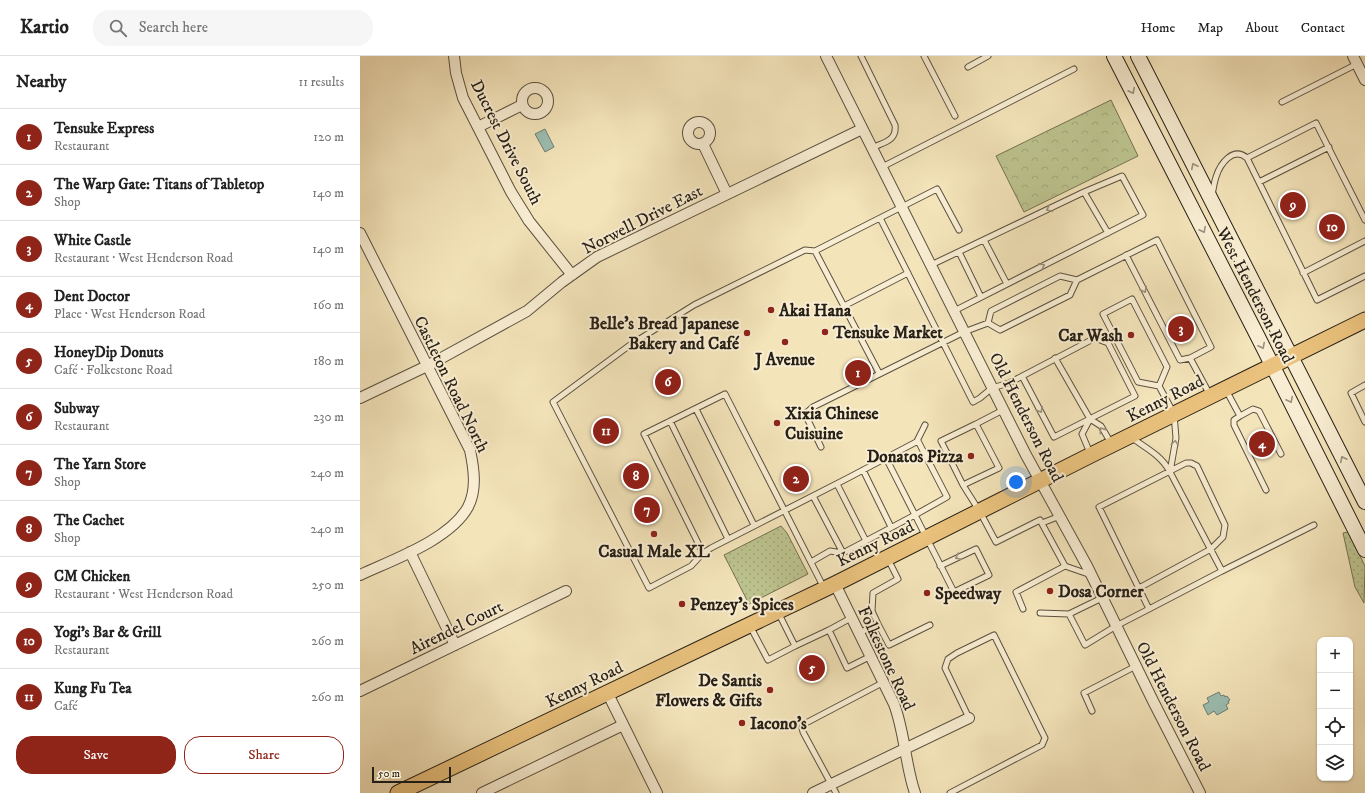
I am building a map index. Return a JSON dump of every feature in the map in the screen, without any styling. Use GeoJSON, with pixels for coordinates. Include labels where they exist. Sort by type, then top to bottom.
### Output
{"type":"FeatureCollection","features":[{"type":"Feature","properties":{"kind":"main road","name":"West Henderson Road"},"geometry":{"type":"LineString","coordinates":[[1114,56],[1365,550]]}},
{"type":"Feature","properties":{"kind":"main road","name":"West Henderson Road"},"geometry":{"type":"LineString","coordinates":[[1138,56],[1364,496]]}},
{"type":"Feature","properties":{"kind":"main road","name":"Kenny Road"},"geometry":{"type":"LineString","coordinates":[[398,793],[830,587],[1091,455],[1365,320]]}},
{"type":"Feature","properties":{"kind":"street","name":"Ducrest Drive South"},"geometry":{"type":"LineString","coordinates":[[454,56],[456,73],[463,98],[511,192],[533,226],[572,275]]}},
{"type":"Feature","properties":{"kind":"street","name":"Old Henderson Road"},"geometry":{"type":"LineString","coordinates":[[826,56],[992,388],[1026,455],[1041,480],[1091,575],[1200,793]]}},
{"type":"Feature","properties":{"kind":"street"},"geometry":{"type":"LineString","coordinates":[[1355,60],[1365,80]]}},
{"type":"Feature","properties":{"kind":"street"},"geometry":{"type":"LineString","coordinates":[[478,127],[522,105]]}},
{"type":"Feature","properties":{"kind":"street","name":"Norwell Drive East"},"geometry":{"type":"LineString","coordinates":[[360,398],[427,366],[527,311],[597,257],[862,129]]}},
{"type":"Feature","properties":{"kind":"street"},"geometry":{"type":"LineString","coordinates":[[703,144],[727,194]]}},
{"type":"Feature","properties":{"kind":"street","name":"Castleton Road North"},"geometry":{"type":"LineString","coordinates":[[360,233],[470,450],[474,466],[473,492],[468,507],[447,531],[410,552],[360,575]]}},
{"type":"Feature","properties":{"kind":"street"},"geometry":{"type":"LineString","coordinates":[[410,552],[455,645]]}},
{"type":"Feature","properties":{"kind":"street","name":"Folkestone Road"},"geometry":{"type":"LineString","coordinates":[[830,587],[851,618],[871,655],[897,711],[909,769],[916,793]]}},
{"type":"Feature","properties":{"kind":"street","name":"Airendel Court"},"geometry":{"type":"LineString","coordinates":[[360,691],[566,591]]}},
{"type":"Feature","properties":{"kind":"street"},"geometry":{"type":"LineString","coordinates":[[608,694],[657,793]]}},
{"type":"Feature","properties":{"kind":"street"},"geometry":{"type":"LineString","coordinates":[[813,793],[834,789],[906,749],[969,718]]}},
{"type":"Feature","properties":{"kind":"street"},"geometry":{"type":"LineString","coordinates":[[482,793],[624,725]]}},
{"type":"Feature","properties":{"kind":"lane"},"geometry":{"type":"LineString","coordinates":[[861,56],[895,125],[896,132],[893,137],[872,148]]}},
{"type":"Feature","properties":{"kind":"lane"},"geometry":{"type":"LineString","coordinates":[[924,56],[955,116]]}},
{"type":"Feature","properties":{"kind":"lane"},"geometry":{"type":"LineString","coordinates":[[968,67],[988,56]]}},
{"type":"Feature","properties":{"kind":"lane"},"geometry":{"type":"LineString","coordinates":[[1282,102],[1355,60]]}},
{"type":"Feature","properties":{"kind":"lane"},"geometry":{"type":"LineString","coordinates":[[882,167],[1074,69]]}},
{"type":"Feature","properties":{"kind":"lane"},"geometry":{"type":"LineString","coordinates":[[1247,158],[1316,123],[1365,220]]}},
{"type":"Feature","properties":{"kind":"lane"},"geometry":{"type":"LineString","coordinates":[[1259,182],[1329,147]]}},
{"type":"Feature","properties":{"kind":"lane"},"geometry":{"type":"LineString","coordinates":[[1212,201],[1216,176],[1225,160],[1229,156],[1240,153],[1247,158],[1317,300],[1365,276]]}},
{"type":"Feature","properties":{"kind":"lane"},"geometry":{"type":"LineString","coordinates":[[931,265],[1084,192],[1122,176],[1143,215],[954,311]]}},
{"type":"Feature","properties":{"kind":"lane"},"geometry":{"type":"LineString","coordinates":[[925,425],[917,441],[837,484],[728,539],[703,553],[692,566],[649,588],[553,402],[630,345],[694,305],[805,250],[815,250],[938,189],[959,230]]}},
{"type":"Feature","properties":{"kind":"lane"},"geometry":{"type":"LineString","coordinates":[[1084,192],[1108,233]]}},
{"type":"Feature","properties":{"kind":"lane"},"geometry":{"type":"LineString","coordinates":[[880,218],[974,402],[992,388],[1022,376],[1095,338],[1108,343],[1135,396],[1054,437],[1022,376]]}},
{"type":"Feature","properties":{"kind":"lane"},"geometry":{"type":"LineString","coordinates":[[984,240],[1007,284]]}},
{"type":"Feature","properties":{"kind":"lane"},"geometry":{"type":"LineString","coordinates":[[988,323],[1000,330],[1070,295],[1077,280],[1126,255],[1157,240],[1211,347],[1190,358],[1180,360],[1126,255]]}},
{"type":"Feature","properties":{"kind":"lane"},"geometry":{"type":"LineString","coordinates":[[1303,273],[1365,241]]}},
{"type":"Feature","properties":{"kind":"lane"},"geometry":{"type":"LineString","coordinates":[[815,250],[879,373]]}},
{"type":"Feature","properties":{"kind":"lane"},"geometry":{"type":"LineString","coordinates":[[959,252],[981,297]]}},
{"type":"Feature","properties":{"kind":"lane"},"geometry":{"type":"LineString","coordinates":[[844,306],[908,273]]}},
{"type":"Feature","properties":{"kind":"lane"},"geometry":{"type":"LineString","coordinates":[[988,323],[991,311],[1060,276],[1077,280]]}},
{"type":"Feature","properties":{"kind":"lane"},"geometry":{"type":"LineString","coordinates":[[1132,299],[1167,367],[1159,386],[1138,382],[1103,314],[1132,299]]}},
{"type":"Feature","properties":{"kind":"lane"},"geometry":{"type":"LineString","coordinates":[[822,447],[805,414],[813,407],[943,342],[988,323]]}},
{"type":"Feature","properties":{"kind":"lane"},"geometry":{"type":"LineString","coordinates":[[1055,358],[1090,419],[1101,426],[1112,445]]}},
{"type":"Feature","properties":{"kind":"lane"},"geometry":{"type":"LineString","coordinates":[[1190,358],[1210,396]]}},
{"type":"Feature","properties":{"kind":"lane"},"geometry":{"type":"LineString","coordinates":[[1365,385],[1350,393],[1365,422]]}},
{"type":"Feature","properties":{"kind":"lane"},"geometry":{"type":"LineString","coordinates":[[1159,386],[1174,414],[1176,438],[1170,472]]}},
{"type":"Feature","properties":{"kind":"lane"},"geometry":{"type":"LineString","coordinates":[[1225,389],[1240,416]]}},
{"type":"Feature","properties":{"kind":"lane"},"geometry":{"type":"LineString","coordinates":[[703,553],[644,434],[725,394],[811,562],[830,587]]}},
{"type":"Feature","properties":{"kind":"lane"},"geometry":{"type":"LineString","coordinates":[[696,408],[754,525]]}},
{"type":"Feature","properties":{"kind":"lane"},"geometry":{"type":"LineString","coordinates":[[1266,490],[1234,425],[1234,420],[1253,409],[1259,411],[1281,454]]}},
{"type":"Feature","properties":{"kind":"lane"},"geometry":{"type":"LineString","coordinates":[[1004,410],[941,442],[963,485],[996,542],[1040,520],[1065,566],[1091,575]]}},
{"type":"Feature","properties":{"kind":"lane"},"geometry":{"type":"LineString","coordinates":[[1090,419],[1082,434],[1091,455]]}},
{"type":"Feature","properties":{"kind":"lane"},"geometry":{"type":"LineString","coordinates":[[670,421],[728,539]]}},
{"type":"Feature","properties":{"kind":"lane"},"geometry":{"type":"LineString","coordinates":[[963,485],[998,468],[976,424]]}},
{"type":"Feature","properties":{"kind":"lane"},"geometry":{"type":"LineString","coordinates":[[1130,436],[1165,463],[1222,571]]}},
{"type":"Feature","properties":{"kind":"lane"},"geometry":{"type":"LineString","coordinates":[[811,562],[830,551],[843,553],[947,497],[917,441]]}},
{"type":"Feature","properties":{"kind":"lane"},"geometry":{"type":"LineString","coordinates":[[886,458],[940,566],[954,592],[989,575],[976,548],[940,566]]}},
{"type":"Feature","properties":{"kind":"lane"},"geometry":{"type":"LineString","coordinates":[[1139,588],[1211,548],[1222,537],[1226,525],[1197,466],[1192,463],[1186,463],[1100,507],[1149,609]]}},
{"type":"Feature","properties":{"kind":"lane"},"geometry":{"type":"LineString","coordinates":[[863,470],[892,527]]}},
{"type":"Feature","properties":{"kind":"lane"},"geometry":{"type":"LineString","coordinates":[[837,484],[866,541]]}},
{"type":"Feature","properties":{"kind":"lane"},"geometry":{"type":"LineString","coordinates":[[813,496],[843,553]]}},
{"type":"Feature","properties":{"kind":"lane"},"geometry":{"type":"LineString","coordinates":[[1042,523],[1060,516]]}},
{"type":"Feature","properties":{"kind":"lane"},"geometry":{"type":"LineString","coordinates":[[1069,614],[1085,645],[1116,626],[1314,525]]}},
{"type":"Feature","properties":{"kind":"lane"},"geometry":{"type":"LineString","coordinates":[[888,558],[898,579],[873,593],[872,611],[889,645],[930,625]]}},
{"type":"Feature","properties":{"kind":"lane"},"geometry":{"type":"LineString","coordinates":[[1023,609],[1016,592],[1065,566]]}},
{"type":"Feature","properties":{"kind":"lane"},"geometry":{"type":"LineString","coordinates":[[1040,613],[1069,614],[1102,598]]}},
{"type":"Feature","properties":{"kind":"lane"},"geometry":{"type":"LineString","coordinates":[[777,612],[795,646]]}},
{"type":"Feature","properties":{"kind":"lane"},"geometry":{"type":"LineString","coordinates":[[750,625],[768,660],[851,618]]}},
{"type":"Feature","properties":{"kind":"lane"},"geometry":{"type":"LineString","coordinates":[[859,633],[878,624]]}},
{"type":"Feature","properties":{"kind":"lane"},"geometry":{"type":"LineString","coordinates":[[829,630],[847,668],[871,655]]}},
{"type":"Feature","properties":{"kind":"lane"},"geometry":{"type":"LineString","coordinates":[[950,793],[1042,744],[1045,738],[994,635],[948,659],[945,668],[969,718]]}},
{"type":"Feature","properties":{"kind":"lane"},"geometry":{"type":"LineString","coordinates":[[1092,711],[1084,693],[1136,666]]}},
{"type":"Feature","properties":{"kind":"lane"},"geometry":{"type":"LineString","coordinates":[[834,789],[802,728],[804,724],[884,682]]}},
{"type":"Feature","properties":{"kind":"green space"},"geometry":{"type":"Polygon","coordinates":[[[1111,100],[1138,156],[1024,212],[996,156],[1111,100]]]}},
{"type":"Feature","properties":{"kind":"green space"},"geometry":{"type":"Polygon","coordinates":[[[781,526],[787,533],[808,574],[749,604],[724,555],[781,526]]]}},
{"type":"Feature","properties":{"kind":"green space"},"geometry":{"type":"Polygon","coordinates":[[[1348,532],[1365,566],[1364,603],[1355,587],[1343,533],[1348,532]]]}},
{"type":"Feature","properties":{"kind":"water"},"geometry":{"type":"Polygon","coordinates":[[[545,129],[554,147],[545,152],[535,134],[545,129]]]}},
{"type":"Feature","properties":{"kind":"water"},"geometry":{"type":"Polygon","coordinates":[[[1219,692],[1221,696],[1227,696],[1230,700],[1226,705],[1228,709],[1217,715],[1214,711],[1208,715],[1203,705],[1209,702],[1207,698],[1219,692]]]}},
{"type":"Feature","properties":{"kind":"place","name":"CM Chicken"},"geometry":{"type":"Point","coordinates":[1293,205]}},
{"type":"Feature","properties":{"kind":"place","name":"Yogi's Bar & Grill"},"geometry":{"type":"Point","coordinates":[1332,227]}},
{"type":"Feature","properties":{"kind":"place","name":"Akai Hana"},"geometry":{"type":"Point","coordinates":[771,310]}},
{"type":"Feature","properties":{"kind":"place","name":"White Castle"},"geometry":{"type":"Point","coordinates":[1181,329]}},
{"type":"Feature","properties":{"kind":"place","name":"Tensuke Market"},"geometry":{"type":"Point","coordinates":[825,332]}},
{"type":"Feature","properties":{"kind":"place","name":"Belle's Bread Japanese Bakery and Café"},"geometry":{"type":"Point","coordinates":[747,333]}},
{"type":"Feature","properties":{"kind":"place","name":"Car Wash"},"geometry":{"type":"Point","coordinates":[1131,335]}},
{"type":"Feature","properties":{"kind":"place","name":"J Avenue"},"geometry":{"type":"Point","coordinates":[785,342]}},
{"type":"Feature","properties":{"kind":"place","name":"Tensuke Express"},"geometry":{"type":"Point","coordinates":[858,373]}},
{"type":"Feature","properties":{"kind":"place","name":"Subway"},"geometry":{"type":"Point","coordinates":[668,382]}},
{"type":"Feature","properties":{"kind":"place","name":"Xixia Chinese Cuisuine"},"geometry":{"type":"Point","coordinates":[777,423]}},
{"type":"Feature","properties":{"kind":"place","name":"Kung Fu Tea"},"geometry":{"type":"Point","coordinates":[606,431]}},
{"type":"Feature","properties":{"kind":"place","name":"Dent Doctor"},"geometry":{"type":"Point","coordinates":[1262,444]}},
{"type":"Feature","properties":{"kind":"place","name":"Donatos Pizza"},"geometry":{"type":"Point","coordinates":[971,456]}},
{"type":"Feature","properties":{"kind":"place","name":"The Cachet"},"geometry":{"type":"Point","coordinates":[636,476]}},
{"type":"Feature","properties":{"kind":"place","name":"The Warp Gate: Titans of Tabletop"},"geometry":{"type":"Point","coordinates":[796,479]}},
{"type":"Feature","properties":{"kind":"place","name":"The Yarn Store"},"geometry":{"type":"Point","coordinates":[647,510]}},
{"type":"Feature","properties":{"kind":"place","name":"Casual Male XL"},"geometry":{"type":"Point","coordinates":[654,534]}},
{"type":"Feature","properties":{"kind":"place","name":"Dosa Corner"},"geometry":{"type":"Point","coordinates":[1050,591]}},
{"type":"Feature","properties":{"kind":"place","name":"Speedway"},"geometry":{"type":"Point","coordinates":[927,593]}},
{"type":"Feature","properties":{"kind":"place","name":"Penzey's Spices"},"geometry":{"type":"Point","coordinates":[682,604]}},
{"type":"Feature","properties":{"kind":"place","name":"HoneyDip Donuts"},"geometry":{"type":"Point","coordinates":[812,668]}},
{"type":"Feature","properties":{"kind":"place","name":"De Santis Flowers & Gifts"},"geometry":{"type":"Point","coordinates":[770,690]}},
{"type":"Feature","properties":{"kind":"place","name":"Iacono's"},"geometry":{"type":"Point","coordinates":[742,723]}}]}
